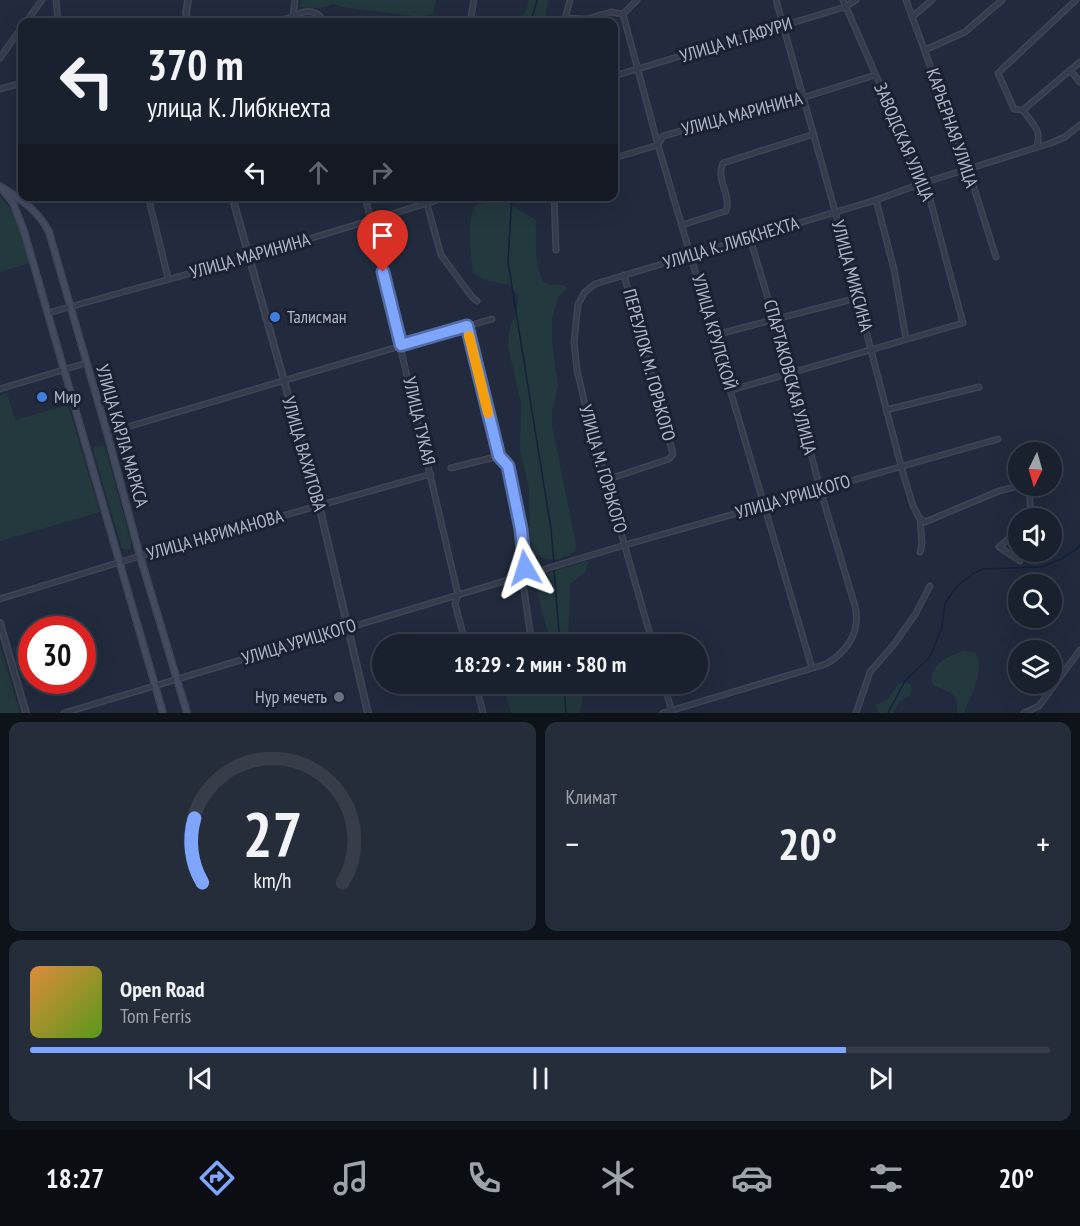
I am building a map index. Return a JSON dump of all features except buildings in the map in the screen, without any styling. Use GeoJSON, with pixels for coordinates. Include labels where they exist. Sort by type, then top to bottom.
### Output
{"type":"FeatureCollection","features":[{"type":"Feature","properties":{"kind":"main road","name":"УЛИЦА КАРЛА МАРКСА"},"geometry":{"type":"LineString","coordinates":[[0,186],[18,198]]}},
{"type":"Feature","properties":{"kind":"main road","name":"УЛИЦА КАРЛА МАРКСА"},"geometry":{"type":"LineString","coordinates":[[0,186],[18,214],[163,713]]}},
{"type":"Feature","properties":{"kind":"main road","name":"УЛИЦА КАРЛА МАРКСА"},"geometry":{"type":"LineString","coordinates":[[23,201],[43,220],[49,232],[140,556],[187,713]]}},
{"type":"Feature","properties":{"kind":"street"},"geometry":{"type":"LineString","coordinates":[[29,18],[42,0]]}},
{"type":"Feature","properties":{"kind":"street"},"geometry":{"type":"LineString","coordinates":[[56,0],[58,18]]}},
{"type":"Feature","properties":{"kind":"street"},"geometry":{"type":"LineString","coordinates":[[293,16],[295,0]]}},
{"type":"Feature","properties":{"kind":"street"},"geometry":{"type":"LineString","coordinates":[[471,18],[474,0]]}},
{"type":"Feature","properties":{"kind":"street"},"geometry":{"type":"LineString","coordinates":[[566,18],[570,0]]}},
{"type":"Feature","properties":{"kind":"street"},"geometry":{"type":"LineString","coordinates":[[590,18],[611,12],[623,14],[637,0]]}},
{"type":"Feature","properties":{"kind":"street","name":"УЛИЦА МИКСИНА"},"geometry":{"type":"LineString","coordinates":[[776,0],[805,97],[912,506],[920,519],[922,544],[920,552]]}},
{"type":"Feature","properties":{"kind":"street","name":"ЗАВОДСКАЯ УЛИЦА"},"geometry":{"type":"LineString","coordinates":[[843,0],[874,75],[927,188],[963,323],[906,339]]}},
{"type":"Feature","properties":{"kind":"street","name":"УЛИЦА М. ГАФУРИ"},"geometry":{"type":"LineString","coordinates":[[618,75],[785,26],[845,7],[856,0]]}},
{"type":"Feature","properties":{"kind":"street","name":"КАРЬЕРНАЯ УЛИЦА"},"geometry":{"type":"LineString","coordinates":[[906,0],[968,169],[996,257]]}},
{"type":"Feature","properties":{"kind":"street"},"geometry":{"type":"LineString","coordinates":[[912,17],[932,0]]}},
{"type":"Feature","properties":{"kind":"street"},"geometry":{"type":"LineString","coordinates":[[925,50],[965,32],[1002,0]]}},
{"type":"Feature","properties":{"kind":"street"},"geometry":{"type":"LineString","coordinates":[[1036,147],[1039,131],[1023,110],[1014,109],[998,73],[1076,0]]}},
{"type":"Feature","properties":{"kind":"street"},"geometry":{"type":"LineString","coordinates":[[187,1],[187,18]]}},
{"type":"Feature","properties":{"kind":"street"},"geometry":{"type":"LineString","coordinates":[[285,18],[312,11],[320,18]]}},
{"type":"Feature","properties":{"kind":"street","name":"УЛИЦА КРУПСКОЙ"},"geometry":{"type":"LineString","coordinates":[[623,14],[658,145],[812,668]]}},
{"type":"Feature","properties":{"kind":"street"},"geometry":{"type":"LineString","coordinates":[[0,58],[18,33]]}},
{"type":"Feature","properties":{"kind":"street"},"geometry":{"type":"LineString","coordinates":[[1023,110],[1080,62]]}},
{"type":"Feature","properties":{"kind":"street"},"geometry":{"type":"LineString","coordinates":[[1070,70],[1080,82]]}},
{"type":"Feature","properties":{"kind":"street","name":"УЛИЦА МАРИНИНА"},"geometry":{"type":"LineString","coordinates":[[618,157],[658,145],[663,136],[805,97],[874,75]]}},
{"type":"Feature","properties":{"kind":"street"},"geometry":{"type":"LineString","coordinates":[[0,89],[18,84]]}},
{"type":"Feature","properties":{"kind":"street","name":"УЛИЦА К. ЛИБКНЕХТА"},"geometry":{"type":"LineString","coordinates":[[585,292],[595,284],[876,200],[1051,143],[1065,137],[1080,125]]}},
{"type":"Feature","properties":{"kind":"street"},"geometry":{"type":"LineString","coordinates":[[682,225],[726,211],[728,204],[720,172],[723,163],[814,134]]}},
{"type":"Feature","properties":{"kind":"street"},"geometry":{"type":"LineString","coordinates":[[732,390],[906,339],[894,269],[876,200]]}},
{"type":"Feature","properties":{"kind":"street"},"geometry":{"type":"LineString","coordinates":[[149,201],[168,279]]}},
{"type":"Feature","properties":{"kind":"street","name":"УЛИЦА ВАХИТОВА"},"geometry":{"type":"LineString","coordinates":[[233,201],[319,505],[368,713]]}},
{"type":"Feature","properties":{"kind":"street","name":"УЛИЦА ТУКАЯ"},"geometry":{"type":"LineString","coordinates":[[366,201],[431,474],[458,595],[455,604],[463,634]]}},
{"type":"Feature","properties":{"kind":"street","name":"УЛИЦА МАРИНИНА"},"geometry":{"type":"LineString","coordinates":[[48,313],[249,257],[436,201]]}},
{"type":"Feature","properties":{"kind":"street"},"geometry":{"type":"LineString","coordinates":[[554,201],[556,250]]}},
{"type":"Feature","properties":{"kind":"street"},"geometry":{"type":"LineString","coordinates":[[427,204],[441,255],[477,301]]}},
{"type":"Feature","properties":{"kind":"street","name":"СПАРТАКОВСКАЯ УЛИЦА"},"geometry":{"type":"LineString","coordinates":[[750,238],[775,319],[820,489],[855,606],[857,621],[851,641],[838,657],[812,668]]}},
{"type":"Feature","properties":{"kind":"street","name":"ПЕРЕУЛОК М. ГОРЬКОГО"},"geometry":{"type":"LineString","coordinates":[[606,480],[669,459],[673,454],[624,275]]}},
{"type":"Feature","properties":{"kind":"street","name":"УЛИЦА М. ГОРЬКОГО"},"geometry":{"type":"LineString","coordinates":[[585,292],[576,312],[574,352],[580,386],[650,634]]}},
{"type":"Feature","properties":{"kind":"street"},"geometry":{"type":"LineString","coordinates":[[715,336],[857,298]]}},
{"type":"Feature","properties":{"kind":"street"},"geometry":{"type":"LineString","coordinates":[[107,433],[492,319]]}},
{"type":"Feature","properties":{"kind":"street"},"geometry":{"type":"LineString","coordinates":[[467,326],[499,456],[508,466],[521,529],[525,568],[522,576],[530,634]]}},
{"type":"Feature","properties":{"kind":"street"},"geometry":{"type":"LineString","coordinates":[[0,389],[86,363]]}},
{"type":"Feature","properties":{"kind":"street"},"geometry":{"type":"LineString","coordinates":[[886,410],[979,387]]}},
{"type":"Feature","properties":{"kind":"street","name":"УЛИЦА УРИЦКОГО"},"geometry":{"type":"LineString","coordinates":[[64,713],[178,681],[348,627],[625,545],[998,440]]}},
{"type":"Feature","properties":{"kind":"street"},"geometry":{"type":"LineString","coordinates":[[452,468],[499,456]]}},
{"type":"Feature","properties":{"kind":"street","name":"УЛИЦА НАРИМАНОВА"},"geometry":{"type":"LineString","coordinates":[[0,599],[119,562],[431,474]]}},
{"type":"Feature","properties":{"kind":"street"},"geometry":{"type":"LineString","coordinates":[[920,519],[925,522],[1008,489]]}},
{"type":"Feature","properties":{"kind":"street"},"geometry":{"type":"LineString","coordinates":[[1008,539],[999,547],[1008,553]]}},
{"type":"Feature","properties":{"kind":"street"},"geometry":{"type":"LineString","coordinates":[[856,713],[870,672],[895,643],[916,613],[930,586]]}},
{"type":"Feature","properties":{"kind":"street"},"geometry":{"type":"LineString","coordinates":[[0,622],[26,713]]}},
{"type":"Feature","properties":{"kind":"street"},"geometry":{"type":"LineString","coordinates":[[1027,713],[1039,706],[1080,650]]}},
{"type":"Feature","properties":{"kind":"street"},"geometry":{"type":"LineString","coordinates":[[663,713],[812,668]]}},
{"type":"Feature","properties":{"kind":"street"},"geometry":{"type":"LineString","coordinates":[[478,694],[483,713]]}},
{"type":"Feature","properties":{"kind":"street"},"geometry":{"type":"LineString","coordinates":[[667,694],[672,712]]}},
{"type":"Feature","properties":{"kind":"street"},"geometry":{"type":"LineString","coordinates":[[1039,706],[1043,713]]}},
{"type":"Feature","properties":{"kind":"green space"},"geometry":{"type":"Polygon","coordinates":[[[301,0],[436,0],[433,13],[422,17],[341,7],[334,4],[321,8],[300,7],[301,0]]]}},
{"type":"Feature","properties":{"kind":"green space"},"geometry":{"type":"Polygon","coordinates":[[[528,0],[548,0],[546,18],[520,18],[527,9],[528,0]]]}},
{"type":"Feature","properties":{"kind":"green space"},"geometry":{"type":"Polygon","coordinates":[[[0,196],[18,219],[30,263],[0,272],[0,196]]]}},
{"type":"Feature","properties":{"kind":"green space"},"geometry":{"type":"Polygon","coordinates":[[[496,202],[509,204],[536,220],[536,252],[541,277],[546,283],[563,285],[567,288],[558,297],[552,318],[552,342],[558,386],[552,411],[552,424],[576,545],[575,551],[559,558],[539,557],[533,554],[530,548],[529,489],[520,450],[521,403],[508,347],[509,332],[517,307],[518,295],[509,285],[484,280],[473,273],[470,238],[473,213],[476,205],[496,202]]]}},
{"type":"Feature","properties":{"kind":"green space"},"geometry":{"type":"Polygon","coordinates":[[[7,393],[15,420],[68,405],[100,512],[0,541],[0,395],[7,393]]]}},
{"type":"Feature","properties":{"kind":"green space"},"geometry":{"type":"Polygon","coordinates":[[[103,445],[131,542],[131,548],[128,550],[122,548],[94,454],[94,447],[103,445]]]}},
{"type":"Feature","properties":{"kind":"green space"},"geometry":{"type":"Polygon","coordinates":[[[588,561],[586,571],[570,584],[568,634],[548,634],[535,584],[530,578],[588,561]]]}},
{"type":"Feature","properties":{"kind":"green space"},"geometry":{"type":"Polygon","coordinates":[[[0,645],[20,713],[0,713],[0,645]]]}},
{"type":"Feature","properties":{"kind":"green space"},"geometry":{"type":"Polygon","coordinates":[[[963,651],[975,652],[979,666],[976,683],[964,713],[958,713],[956,698],[951,693],[933,685],[932,678],[935,667],[963,651]]]}},
{"type":"Feature","properties":{"kind":"green space"},"geometry":{"type":"Polygon","coordinates":[[[904,682],[910,684],[912,689],[910,695],[900,701],[893,713],[879,713],[875,705],[887,700],[898,684],[904,682]]]}},
{"type":"Feature","properties":{"kind":"green space"},"geometry":{"type":"Polygon","coordinates":[[[506,694],[582,694],[579,713],[511,713],[506,694]]]}},
{"type":"Feature","properties":{"kind":"waterway"},"geometry":{"type":"LineString","coordinates":[[532,18],[537,0]]}},
{"type":"Feature","properties":{"kind":"waterway"},"geometry":{"type":"LineString","coordinates":[[512,201],[508,262],[551,529],[554,564]]}},
{"type":"Feature","properties":{"kind":"waterway"},"geometry":{"type":"LineString","coordinates":[[888,713],[905,681],[930,657],[942,627],[945,603],[957,586],[983,569],[1041,567],[1061,559],[1078,548],[1080,544]]}},
{"type":"Feature","properties":{"kind":"waterway"},"geometry":{"type":"LineString","coordinates":[[554,569],[559,634]]}},
{"type":"Feature","properties":{"kind":"waterway"},"geometry":{"type":"LineString","coordinates":[[565,694],[566,713]]}},
{"type":"Feature","properties":{"kind":"slow traffic"},"geometry":{"type":"LineString","coordinates":[[469,336],[488,413]]}},
{"type":"Feature","properties":{"kind":"place","name":"Талисман"},"geometry":{"type":"Point","coordinates":[275,317]}},
{"type":"Feature","properties":{"kind":"place","name":"Мир"},"geometry":{"type":"Point","coordinates":[42,397]}},
{"type":"Feature","properties":{"kind":"place","name":"Нур мечеть"},"geometry":{"type":"Point","coordinates":[339,697]}},
{"type":"Feature","properties":{"kind":"route"},"geometry":{"type":"LineString","coordinates":[[383,272],[401,345],[467,326],[499,456],[508,466],[521,529],[525,568]]}}]}
